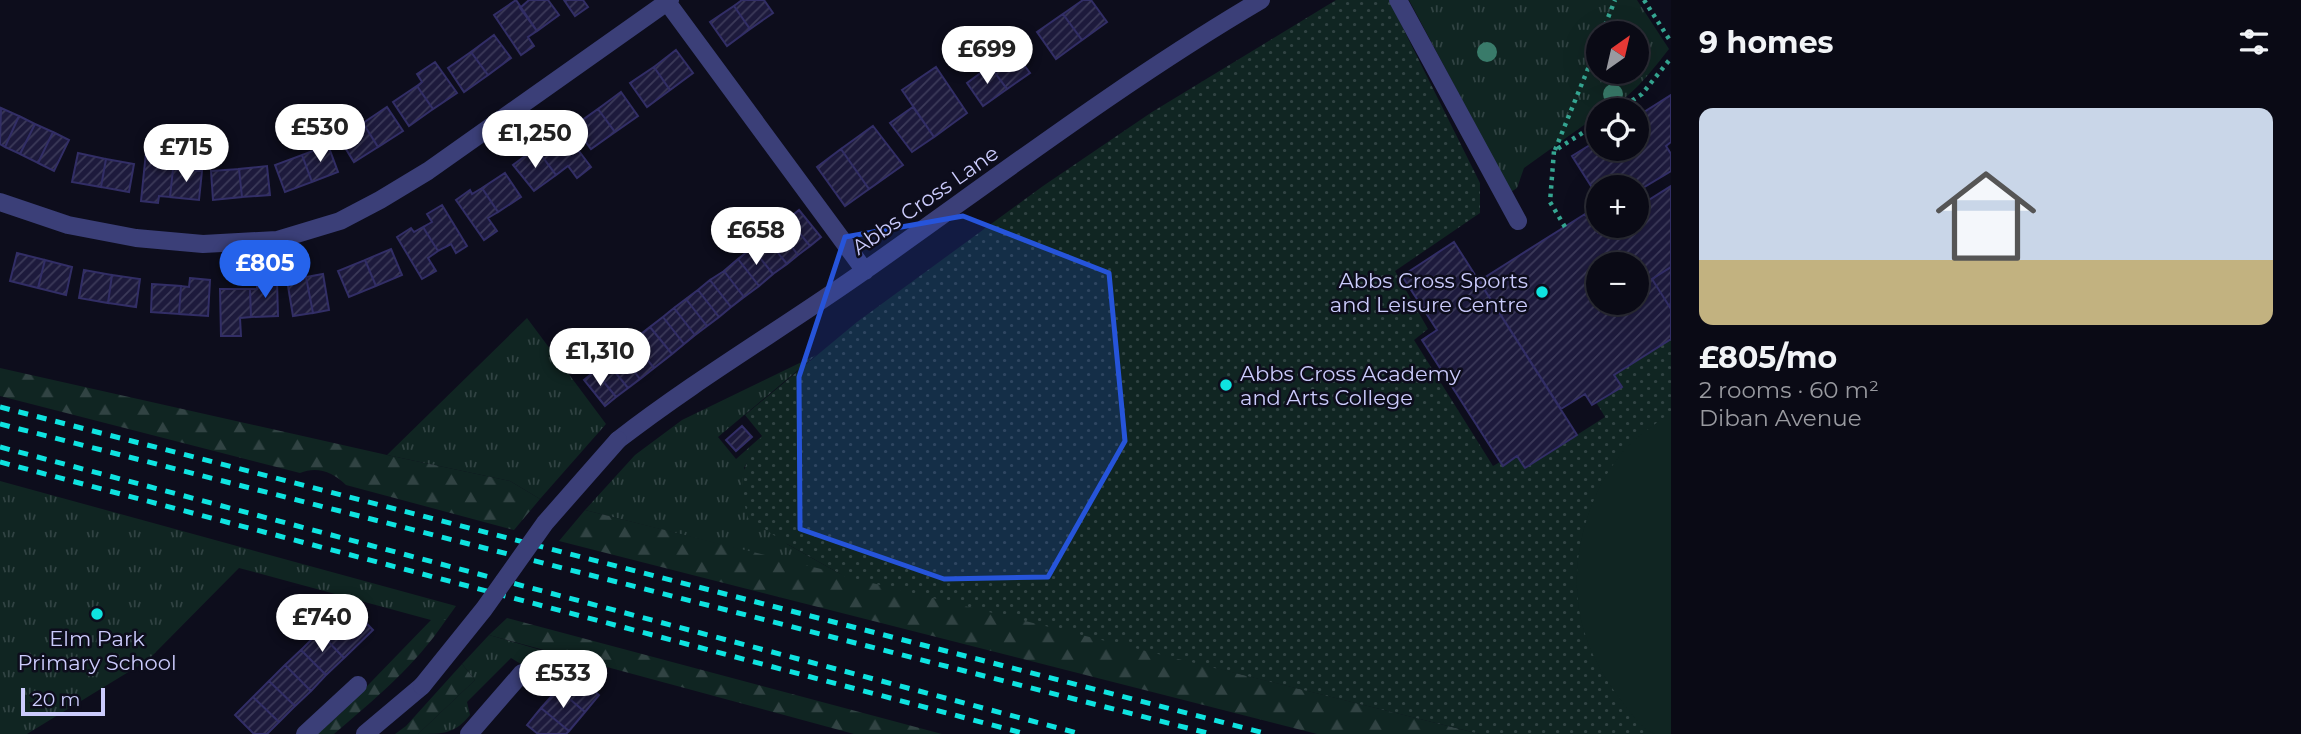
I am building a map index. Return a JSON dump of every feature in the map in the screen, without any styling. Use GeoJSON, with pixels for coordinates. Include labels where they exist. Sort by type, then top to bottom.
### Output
{"type":"FeatureCollection","features":[{"type":"Feature","properties":{"kind":"street","name":"Abbs Cross Lane"},"geometry":{"type":"LineString","coordinates":[[365,734],[422,686],[484,609],[545,523],[618,440],[665,403],[864,271],[1028,155],[1223,23],[1261,0]]}},
{"type":"Feature","properties":{"kind":"street"},"geometry":{"type":"LineString","coordinates":[[1398,0],[1518,221]]}},
{"type":"Feature","properties":{"kind":"street"},"geometry":{"type":"LineString","coordinates":[[0,202],[68,225],[136,238],[203,244],[277,240],[340,221],[419,177],[668,1],[864,271]]}},
{"type":"Feature","properties":{"kind":"street"},"geometry":{"type":"LineString","coordinates":[[469,734],[522,673]]}},
{"type":"Feature","properties":{"kind":"street"},"geometry":{"type":"LineString","coordinates":[[305,734],[358,685]]}},
{"type":"Feature","properties":{"kind":"path"},"geometry":{"type":"LineString","coordinates":[[1607,21],[1615,0]]}},
{"type":"Feature","properties":{"kind":"path"},"geometry":{"type":"LineString","coordinates":[[1644,0],[1671,42]]}},
{"type":"Feature","properties":{"kind":"path"},"geometry":{"type":"LineString","coordinates":[[1636,98],[1671,58]]}},
{"type":"Feature","properties":{"kind":"path"},"geometry":{"type":"LineString","coordinates":[[1565,227],[1550,202],[1555,151],[1586,74]]}},
{"type":"Feature","properties":{"kind":"path"},"geometry":{"type":"LineString","coordinates":[[1555,151],[1586,131]]}},
{"type":"Feature","properties":{"kind":"highlighted area"},"geometry":{"type":"Polygon","coordinates":[[[963,216],[1109,273],[1125,441],[1048,577],[944,579],[800,529],[799,377],[845,237],[963,216]]]}},
{"type":"Feature","properties":{"kind":"green space","name":"Abbs Cross Academy and Arts College"},"geometry":{"type":"Polygon","coordinates":[[[1336,0],[1389,0],[1480,183],[1480,213],[1395,271],[1428,329],[1414,340],[1493,466],[1500,462],[1503,466],[1517,456],[1525,468],[1605,417],[1596,402],[1621,387],[1614,375],[1671,339],[1671,734],[1480,734],[844,576],[748,518],[743,494],[743,475],[762,436],[745,415],[857,322],[1043,186],[1152,112],[1336,0]]]}},
{"type":"Feature","properties":{"kind":"green space"},"geometry":{"type":"Polygon","coordinates":[[[1409,0],[1637,0],[1669,49],[1649,74],[1649,21],[1586,21],[1586,84],[1640,84],[1624,98],[1586,98],[1586,124],[1524,168],[1517,188],[1511,192],[1409,0]]]}},
{"type":"Feature","properties":{"kind":"green space"},"geometry":{"type":"Polygon","coordinates":[[[527,318],[606,424],[540,499],[510,481],[387,455],[527,318]]]}},
{"type":"Feature","properties":{"kind":"green space"},"geometry":{"type":"Polygon","coordinates":[[[816,355],[718,437],[736,459],[762,436],[744,468],[787,544],[844,576],[585,510],[635,455],[682,420],[816,355]]]}},
{"type":"Feature","properties":{"kind":"green space"},"geometry":{"type":"Polygon","coordinates":[[[0,368],[510,481],[540,499],[514,530],[346,485],[324,472],[313,470],[300,473],[0,396],[0,368]]]}},
{"type":"Feature","properties":{"kind":"green space"},"geometry":{"type":"Polygon","coordinates":[[[1671,412],[1671,734],[1655,734],[1645,728],[1630,712],[1593,655],[1579,609],[1578,566],[1586,522],[1603,480],[1629,445],[1671,412]]]}},
{"type":"Feature","properties":{"kind":"green space","name":"Elm Park Primary School"},"geometry":{"type":"Polygon","coordinates":[[[0,481],[456,606],[446,620],[431,620],[239,568],[148,660],[27,734],[0,734],[0,481]]]}},
{"type":"Feature","properties":{"kind":"green space"},"geometry":{"type":"Polygon","coordinates":[[[585,510],[1480,734],[1317,734],[559,541],[585,510]]]}},
{"type":"Feature","properties":{"kind":"green space"},"geometry":{"type":"Polygon","coordinates":[[[507,618],[942,734],[854,734],[489,635],[507,618]]]}},
{"type":"Feature","properties":{"kind":"green space"},"geometry":{"type":"Polygon","coordinates":[[[431,620],[446,620],[394,681],[334,734],[317,734],[341,713],[431,620]]]}},
{"type":"Feature","properties":{"kind":"green space"},"geometry":{"type":"Polygon","coordinates":[[[489,635],[558,655],[539,675],[511,658],[467,702],[470,715],[459,726],[441,733],[418,734],[475,680],[462,664],[489,635]]]}},
{"type":"Feature","properties":{"kind":"green space"},"geometry":{"type":"Polygon","coordinates":[[[462,664],[475,680],[418,734],[395,734],[406,726],[462,664]]]}},
{"type":"Feature","properties":{"kind":"building"},"geometry":{"type":"Polygon","coordinates":[[[516,0],[537,31],[528,37],[534,46],[521,55],[494,15],[516,0]]]}},
{"type":"Feature","properties":{"kind":"building"},"geometry":{"type":"Polygon","coordinates":[[[529,0],[548,0],[559,15],[537,31],[520,8],[529,0]]]}},
{"type":"Feature","properties":{"kind":"building"},"geometry":{"type":"Polygon","coordinates":[[[564,0],[583,0],[588,7],[575,16],[564,0]]]}},
{"type":"Feature","properties":{"kind":"building"},"geometry":{"type":"Polygon","coordinates":[[[742,0],[764,0],[773,13],[750,29],[734,6],[742,0]]]}},
{"type":"Feature","properties":{"kind":"building"},"geometry":{"type":"Polygon","coordinates":[[[1083,0],[1091,0],[1107,22],[1082,40],[1063,14],[1083,0]]]}},
{"type":"Feature","properties":{"kind":"building"},"geometry":{"type":"Polygon","coordinates":[[[734,6],[750,29],[727,46],[710,22],[734,6]]]}},
{"type":"Feature","properties":{"kind":"building"},"geometry":{"type":"Polygon","coordinates":[[[1063,14],[1082,40],[1056,59],[1037,32],[1063,14]]]}},
{"type":"Feature","properties":{"kind":"building"},"geometry":{"type":"Polygon","coordinates":[[[494,35],[511,58],[488,75],[471,52],[494,35]]]}},
{"type":"Feature","properties":{"kind":"building"},"geometry":{"type":"Polygon","coordinates":[[[676,50],[693,73],[670,90],[654,67],[676,50]]]}},
{"type":"Feature","properties":{"kind":"building"},"geometry":{"type":"Polygon","coordinates":[[[1013,50],[1030,73],[1007,89],[990,66],[1013,50]]]}},
{"type":"Feature","properties":{"kind":"building"},"geometry":{"type":"Polygon","coordinates":[[[471,52],[488,75],[464,92],[448,68],[471,52]]]}},
{"type":"Feature","properties":{"kind":"building"},"geometry":{"type":"Polygon","coordinates":[[[435,62],[457,93],[433,109],[417,86],[422,82],[417,74],[435,62]]]}},
{"type":"Feature","properties":{"kind":"building"},"geometry":{"type":"Polygon","coordinates":[[[990,66],[1007,89],[983,106],[967,83],[990,66]]]}},
{"type":"Feature","properties":{"kind":"building"},"geometry":{"type":"Polygon","coordinates":[[[654,67],[670,90],[647,107],[630,83],[654,67]]]}},
{"type":"Feature","properties":{"kind":"building"},"geometry":{"type":"Polygon","coordinates":[[[936,67],[967,113],[934,137],[902,90],[936,67]]]}},
{"type":"Feature","properties":{"kind":"building"},"geometry":{"type":"Polygon","coordinates":[[[417,86],[433,109],[409,126],[393,102],[417,86]]]}},
{"type":"Feature","properties":{"kind":"building"},"geometry":{"type":"Polygon","coordinates":[[[621,92],[638,116],[615,132],[598,109],[621,92]]]}},
{"type":"Feature","properties":{"kind":"building"},"geometry":{"type":"Polygon","coordinates":[[[1671,95],[1671,142],[1666,146],[1671,154],[1671,171],[1649,184],[1649,175],[1586,175],[1586,178],[1572,156],[1586,147],[1586,161],[1649,161],[1649,109],[1671,95]]]}},
{"type":"Feature","properties":{"kind":"building"},"geometry":{"type":"Polygon","coordinates":[[[387,107],[403,131],[378,147],[363,123],[387,107]]]}},
{"type":"Feature","properties":{"kind":"building"},"geometry":{"type":"Polygon","coordinates":[[[913,107],[934,137],[912,152],[890,123],[913,107]]]}},
{"type":"Feature","properties":{"kind":"building"},"geometry":{"type":"Polygon","coordinates":[[[1,108],[19,116],[5,147],[0,144],[1,108]]]}},
{"type":"Feature","properties":{"kind":"building"},"geometry":{"type":"Polygon","coordinates":[[[598,109],[615,132],[591,149],[574,126],[598,109]]]}},
{"type":"Feature","properties":{"kind":"building"},"geometry":{"type":"Polygon","coordinates":[[[19,116],[35,124],[20,154],[5,147],[19,116]]]}},
{"type":"Feature","properties":{"kind":"building"},"geometry":{"type":"Polygon","coordinates":[[[363,123],[378,147],[354,162],[339,138],[363,123]]]}},
{"type":"Feature","properties":{"kind":"building"},"geometry":{"type":"Polygon","coordinates":[[[35,124],[53,132],[38,163],[20,154],[35,124]]]}},
{"type":"Feature","properties":{"kind":"building"},"geometry":{"type":"Polygon","coordinates":[[[560,126],[591,167],[577,178],[568,166],[556,175],[536,148],[545,141],[543,138],[560,126]]]}},
{"type":"Feature","properties":{"kind":"building"},"geometry":{"type":"Polygon","coordinates":[[[873,126],[903,165],[869,189],[841,149],[873,126]]]}},
{"type":"Feature","properties":{"kind":"building"},"geometry":{"type":"Polygon","coordinates":[[[53,132],[69,140],[54,171],[38,163],[53,132]]]}},
{"type":"Feature","properties":{"kind":"building"},"geometry":{"type":"Polygon","coordinates":[[[328,145],[338,172],[312,182],[302,155],[328,145]]]}},
{"type":"Feature","properties":{"kind":"building"},"geometry":{"type":"Polygon","coordinates":[[[536,148],[556,175],[534,191],[513,165],[536,148]]]}},
{"type":"Feature","properties":{"kind":"building"},"geometry":{"type":"Polygon","coordinates":[[[841,149],[869,189],[845,206],[817,167],[841,149]]]}},
{"type":"Feature","properties":{"kind":"building"},"geometry":{"type":"Polygon","coordinates":[[[146,152],[164,154],[162,167],[173,169],[170,197],[159,196],[158,203],[141,201],[146,152]]]}},
{"type":"Feature","properties":{"kind":"building"},"geometry":{"type":"Polygon","coordinates":[[[78,153],[106,159],[101,187],[72,182],[78,153]]]}},
{"type":"Feature","properties":{"kind":"building"},"geometry":{"type":"Polygon","coordinates":[[[302,155],[312,182],[285,192],[275,165],[302,155]]]}},
{"type":"Feature","properties":{"kind":"building"},"geometry":{"type":"Polygon","coordinates":[[[106,159],[134,164],[129,192],[101,187],[106,159]]]}},
{"type":"Feature","properties":{"kind":"building"},"geometry":{"type":"Polygon","coordinates":[[[267,166],[270,195],[242,197],[239,169],[267,166]]]}},
{"type":"Feature","properties":{"kind":"building"},"geometry":{"type":"Polygon","coordinates":[[[173,169],[202,171],[199,200],[170,197],[173,169]]]}},
{"type":"Feature","properties":{"kind":"building"},"geometry":{"type":"Polygon","coordinates":[[[239,169],[242,197],[213,200],[211,171],[239,169]]]}},
{"type":"Feature","properties":{"kind":"building"},"geometry":{"type":"Polygon","coordinates":[[[505,173],[521,197],[498,212],[482,188],[505,173]]]}},
{"type":"Feature","properties":{"kind":"building","name":"Abbs Cross Sports and Leisure Centre"},"geometry":{"type":"Polygon","coordinates":[[[1671,186],[1671,267],[1652,279],[1671,309],[1671,339],[1614,375],[1622,387],[1592,405],[1585,394],[1561,409],[1479,281],[1585,214],[1586,238],[1649,238],[1649,200],[1671,186]]]}},
{"type":"Feature","properties":{"kind":"building"},"geometry":{"type":"Polygon","coordinates":[[[482,188],[498,212],[488,218],[497,231],[484,240],[456,200],[470,190],[472,194],[482,188]]]}},
{"type":"Feature","properties":{"kind":"building"},"geometry":{"type":"Polygon","coordinates":[[[442,205],[467,246],[456,253],[451,244],[438,251],[423,227],[432,222],[427,214],[442,205]]]}},
{"type":"Feature","properties":{"kind":"building"},"geometry":{"type":"Polygon","coordinates":[[[799,210],[821,237],[810,246],[788,219],[799,210]]]}},
{"type":"Feature","properties":{"kind":"building"},"geometry":{"type":"Polygon","coordinates":[[[788,219],[810,246],[798,255],[777,227],[788,219]]]}},
{"type":"Feature","properties":{"kind":"building"},"geometry":{"type":"Polygon","coordinates":[[[423,227],[438,251],[428,258],[436,271],[422,279],[397,237],[411,228],[414,232],[423,227]]]}},
{"type":"Feature","properties":{"kind":"building"},"geometry":{"type":"Polygon","coordinates":[[[777,227],[798,255],[787,264],[765,237],[777,227]]]}},
{"type":"Feature","properties":{"kind":"building"},"geometry":{"type":"Polygon","coordinates":[[[765,237],[787,264],[773,274],[752,248],[765,237]]]}},
{"type":"Feature","properties":{"kind":"building"},"geometry":{"type":"Polygon","coordinates":[[[1454,242],[1577,435],[1525,468],[1517,456],[1503,466],[1422,340],[1437,330],[1402,276],[1454,242]]]}},
{"type":"Feature","properties":{"kind":"building"},"geometry":{"type":"Polygon","coordinates":[[[752,248],[773,274],[759,286],[738,259],[752,248]]]}},
{"type":"Feature","properties":{"kind":"building"},"geometry":{"type":"Polygon","coordinates":[[[391,249],[402,275],[376,286],[365,260],[391,249]]]}},
{"type":"Feature","properties":{"kind":"building"},"geometry":{"type":"Polygon","coordinates":[[[17,253],[45,260],[38,288],[10,281],[17,253]]]}},
{"type":"Feature","properties":{"kind":"building"},"geometry":{"type":"Polygon","coordinates":[[[738,259],[759,286],[744,297],[724,271],[738,259]]]}},
{"type":"Feature","properties":{"kind":"building"},"geometry":{"type":"Polygon","coordinates":[[[45,260],[72,267],[66,295],[38,288],[45,260]]]}},
{"type":"Feature","properties":{"kind":"building"},"geometry":{"type":"Polygon","coordinates":[[[365,260],[376,286],[349,297],[338,271],[365,260]]]}},
{"type":"Feature","properties":{"kind":"building"},"geometry":{"type":"Polygon","coordinates":[[[1671,267],[1671,309],[1652,279],[1671,267]]]}},
{"type":"Feature","properties":{"kind":"building"},"geometry":{"type":"Polygon","coordinates":[[[84,270],[112,275],[108,303],[79,298],[84,270]]]}},
{"type":"Feature","properties":{"kind":"building"},"geometry":{"type":"Polygon","coordinates":[[[724,271],[744,297],[731,307],[710,280],[724,271]]]}},
{"type":"Feature","properties":{"kind":"building"},"geometry":{"type":"Polygon","coordinates":[[[323,274],[329,310],[313,313],[306,277],[323,274]]]}},
{"type":"Feature","properties":{"kind":"building"},"geometry":{"type":"Polygon","coordinates":[[[112,275],[140,279],[136,307],[108,303],[112,275]]]}},
{"type":"Feature","properties":{"kind":"building"},"geometry":{"type":"Polygon","coordinates":[[[306,277],[313,313],[293,316],[287,280],[306,277]]]}},
{"type":"Feature","properties":{"kind":"building"},"geometry":{"type":"Polygon","coordinates":[[[190,278],[210,280],[208,316],[179,314],[181,286],[189,287],[190,278]]]}},
{"type":"Feature","properties":{"kind":"building"},"geometry":{"type":"Polygon","coordinates":[[[710,280],[731,307],[719,317],[698,290],[710,280]]]}},
{"type":"Feature","properties":{"kind":"building"},"geometry":{"type":"Polygon","coordinates":[[[257,281],[277,281],[278,316],[251,317],[250,289],[257,289],[257,281]]]}},
{"type":"Feature","properties":{"kind":"building"},"geometry":{"type":"Polygon","coordinates":[[[152,284],[181,286],[179,314],[151,312],[152,284]]]}},
{"type":"Feature","properties":{"kind":"building"},"geometry":{"type":"Polygon","coordinates":[[[220,289],[250,289],[251,317],[240,318],[241,336],[221,336],[220,289]]]}},
{"type":"Feature","properties":{"kind":"building"},"geometry":{"type":"Polygon","coordinates":[[[698,290],[719,317],[707,326],[686,299],[698,290]]]}},
{"type":"Feature","properties":{"kind":"building"},"geometry":{"type":"Polygon","coordinates":[[[686,299],[707,326],[695,335],[674,308],[686,299]]]}},
{"type":"Feature","properties":{"kind":"building"},"geometry":{"type":"Polygon","coordinates":[[[674,308],[695,335],[684,344],[663,317],[674,308]]]}},
{"type":"Feature","properties":{"kind":"building"},"geometry":{"type":"Polygon","coordinates":[[[663,317],[684,344],[672,354],[650,327],[663,317]]]}},
{"type":"Feature","properties":{"kind":"building"},"geometry":{"type":"Polygon","coordinates":[[[650,327],[672,354],[654,368],[632,341],[650,327]]]}},
{"type":"Feature","properties":{"kind":"building"},"geometry":{"type":"Polygon","coordinates":[[[632,341],[654,368],[640,379],[619,352],[632,341]]]}},
{"type":"Feature","properties":{"kind":"building"},"geometry":{"type":"Polygon","coordinates":[[[619,352],[640,379],[628,388],[607,362],[619,352]]]}},
{"type":"Feature","properties":{"kind":"building"},"geometry":{"type":"Polygon","coordinates":[[[607,362],[628,388],[616,397],[595,371],[607,362]]]}},
{"type":"Feature","properties":{"kind":"building"},"geometry":{"type":"Polygon","coordinates":[[[595,371],[616,397],[605,406],[584,380],[595,371]]]}},
{"type":"Feature","properties":{"kind":"building"},"geometry":{"type":"Polygon","coordinates":[[[742,426],[752,437],[736,451],[726,440],[742,426]]]}},
{"type":"Feature","properties":{"kind":"building"},"geometry":{"type":"Polygon","coordinates":[[[348,604],[373,630],[344,658],[319,632],[348,604]]]}},
{"type":"Feature","properties":{"kind":"building"},"geometry":{"type":"Polygon","coordinates":[[[319,632],[344,658],[326,675],[301,650],[319,632]]]}},
{"type":"Feature","properties":{"kind":"building"},"geometry":{"type":"Polygon","coordinates":[[[301,650],[326,675],[311,691],[285,665],[301,650]]]}},
{"type":"Feature","properties":{"kind":"building"},"geometry":{"type":"Polygon","coordinates":[[[285,665],[311,691],[295,706],[269,681],[285,665]]]}},
{"type":"Feature","properties":{"kind":"building"},"geometry":{"type":"Polygon","coordinates":[[[572,672],[599,695],[585,712],[558,689],[572,672]]]}},
{"type":"Feature","properties":{"kind":"building"},"geometry":{"type":"Polygon","coordinates":[[[269,681],[295,706],[279,722],[253,697],[269,681]]]}},
{"type":"Feature","properties":{"kind":"building"},"geometry":{"type":"Polygon","coordinates":[[[558,689],[585,712],[569,731],[541,708],[558,689]]]}},
{"type":"Feature","properties":{"kind":"building"},"geometry":{"type":"Polygon","coordinates":[[[253,697],[279,722],[267,734],[254,734],[235,715],[253,697]]]}},
{"type":"Feature","properties":{"kind":"building"},"geometry":{"type":"Polygon","coordinates":[[[541,708],[569,731],[566,734],[538,734],[527,725],[541,708]]]}},
{"type":"Feature","properties":{"kind":"railway"},"geometry":{"type":"LineString","coordinates":[[0,407],[1268,734]]}},
{"type":"Feature","properties":{"kind":"railway"},"geometry":{"type":"LineString","coordinates":[[0,424],[1211,734]]}},
{"type":"Feature","properties":{"kind":"railway"},"geometry":{"type":"LineString","coordinates":[[0,447],[1081,734]]}},
{"type":"Feature","properties":{"kind":"railway"},"geometry":{"type":"LineString","coordinates":[[0,462],[1026,734]]}},
{"type":"Feature","properties":{"kind":"place","name":"Abbs Cross Sports and Leisure Centre"},"geometry":{"type":"Point","coordinates":[1542,292]}},
{"type":"Feature","properties":{"kind":"place","name":"Abbs Cross Academy and Arts College"},"geometry":{"type":"Point","coordinates":[1226,385]}},
{"type":"Feature","properties":{"kind":"place","name":"Elm Park Primary School"},"geometry":{"type":"Point","coordinates":[97,614]}}]}
